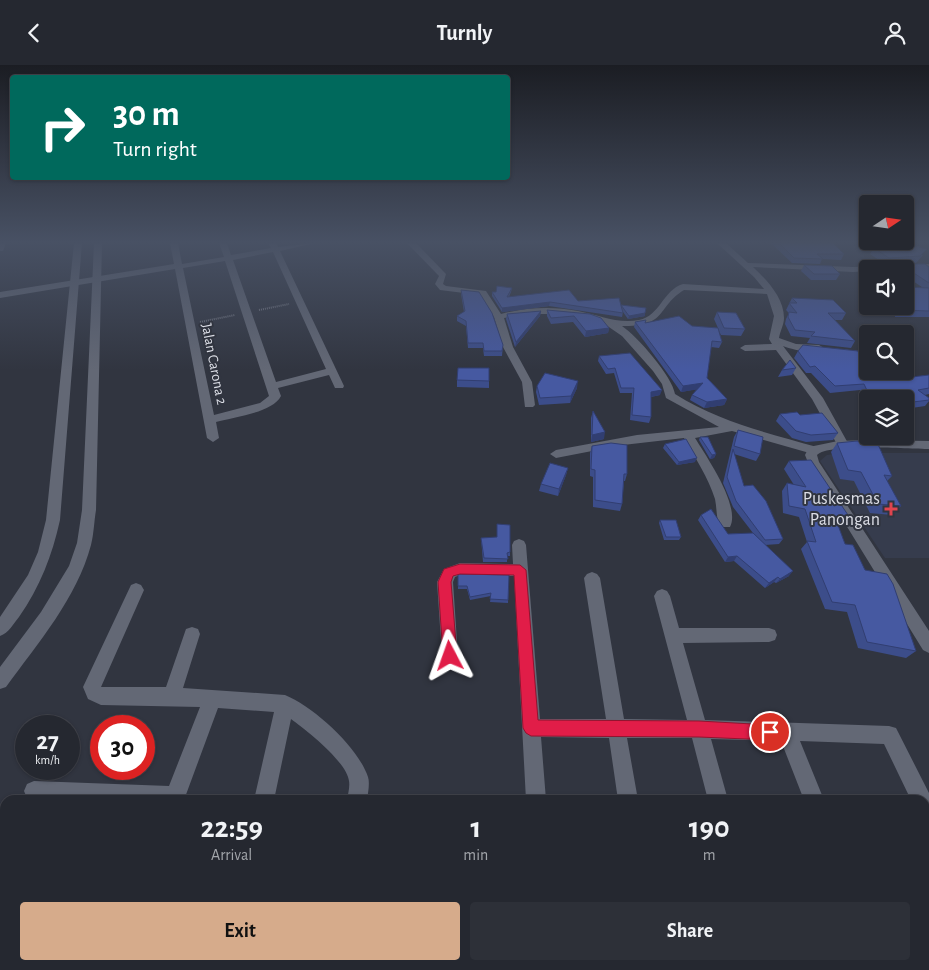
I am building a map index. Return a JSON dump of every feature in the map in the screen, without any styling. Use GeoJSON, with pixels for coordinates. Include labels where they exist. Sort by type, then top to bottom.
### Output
{"type":"FeatureCollection","features":[{"type":"Feature","properties":{"kind":"street"},"geometry":{"type":"LineString","coordinates":[[0,295],[66,285]]}},
{"type":"Feature","properties":{"kind":"street"},"geometry":{"type":"LineString","coordinates":[[0,629],[32,585],[46,554],[52,528],[74,285]]}},
{"type":"Feature","properties":{"kind":"street"},"geometry":{"type":"LineString","coordinates":[[0,681],[53,609],[69,583],[83,547],[89,510],[96,285]]}},
{"type":"Feature","properties":{"kind":"street","name":"Jalan Carona 2"},"geometry":{"type":"LineString","coordinates":[[182,285],[213,438]]}},
{"type":"Feature","properties":{"kind":"street"},"geometry":{"type":"LineString","coordinates":[[209,420],[264,405],[273,400],[272,386],[238,285]]}},
{"type":"Feature","properties":{"kind":"street"},"geometry":{"type":"LineString","coordinates":[[291,285],[339,386]]}},
{"type":"Feature","properties":{"kind":"street"},"geometry":{"type":"LineString","coordinates":[[440,285],[449,290],[473,290],[483,293],[500,317],[508,347],[528,382],[529,405]]}},
{"type":"Feature","properties":{"kind":"street"},"geometry":{"type":"LineString","coordinates":[[763,285],[769,292],[780,317],[773,334],[776,343],[817,398],[842,445]]}},
{"type":"Feature","properties":{"kind":"street"},"geometry":{"type":"LineString","coordinates":[[610,323],[640,323],[652,320],[671,296],[683,287],[769,292]]}},
{"type":"Feature","properties":{"kind":"street"},"geometry":{"type":"LineString","coordinates":[[500,317],[523,312],[566,312],[593,316],[610,323],[626,334],[658,368],[670,390],[670,396],[730,428],[813,450],[842,445],[929,445]]}},
{"type":"Feature","properties":{"kind":"street"},"geometry":{"type":"LineString","coordinates":[[745,347],[776,343],[795,347],[822,348],[859,354]]}},
{"type":"Feature","properties":{"kind":"street"},"geometry":{"type":"LineString","coordinates":[[272,386],[332,371]]}},
{"type":"Feature","properties":{"kind":"street"},"geometry":{"type":"LineString","coordinates":[[556,455],[600,444],[687,434],[705,434],[730,428]]}},
{"type":"Feature","properties":{"kind":"street"},"geometry":{"type":"LineString","coordinates":[[687,434],[710,475],[725,512],[725,523]]}},
{"type":"Feature","properties":{"kind":"street"},"geometry":{"type":"LineString","coordinates":[[813,450],[811,455],[813,462],[929,645]]}},
{"type":"Feature","properties":{"kind":"street"},"geometry":{"type":"LineString","coordinates":[[519,545],[536,795]]}},
{"type":"Feature","properties":{"kind":"street"},"geometry":{"type":"LineString","coordinates":[[450,656],[445,582],[449,573],[460,569],[520,570]]}},
{"type":"Feature","properties":{"kind":"street"},"geometry":{"type":"LineString","coordinates":[[592,579],[627,795]]}},
{"type":"Feature","properties":{"kind":"street"},"geometry":{"type":"LineString","coordinates":[[136,590],[92,687],[94,693],[101,696],[172,696],[285,704],[318,728],[351,761],[359,779],[357,795]]}},
{"type":"Feature","properties":{"kind":"street"},"geometry":{"type":"LineString","coordinates":[[662,596],[717,795]]}},
{"type":"Feature","properties":{"kind":"street"},"geometry":{"type":"LineString","coordinates":[[172,696],[192,634]]}},
{"type":"Feature","properties":{"kind":"street"},"geometry":{"type":"LineString","coordinates":[[673,636],[769,635]]}},
{"type":"Feature","properties":{"kind":"street"},"geometry":{"type":"LineString","coordinates":[[175,795],[212,699]]}},
{"type":"Feature","properties":{"kind":"street"},"geometry":{"type":"LineString","coordinates":[[265,795],[285,704]]}},
{"type":"Feature","properties":{"kind":"street"},"geometry":{"type":"LineString","coordinates":[[531,728],[699,729],[889,735],[919,795]]}},
{"type":"Feature","properties":{"kind":"street"},"geometry":{"type":"LineString","coordinates":[[787,733],[812,795]]}},
{"type":"Feature","properties":{"kind":"street"},"geometry":{"type":"LineString","coordinates":[[34,791],[114,795]]}},
{"type":"Feature","properties":{"kind":"shaded area","name":"Puskesmas Panongan"},"geometry":{"type":"Polygon","coordinates":[[[841,453],[929,453],[929,558],[885,558],[820,461],[827,455],[841,453]]]}},
{"type":"Feature","properties":{"kind":"building"},"geometry":{"type":"Polygon","coordinates":[[[497,286],[512,288],[507,297],[569,290],[578,301],[619,298],[623,313],[550,302],[502,308],[492,292],[496,292],[497,286]]]}},
{"type":"Feature","properties":{"kind":"building"},"geometry":{"type":"Polygon","coordinates":[[[914,287],[929,288],[929,311],[914,310],[914,287]]]}},
{"type":"Feature","properties":{"kind":"building"},"geometry":{"type":"Polygon","coordinates":[[[461,290],[479,292],[492,313],[503,345],[502,351],[484,351],[483,343],[468,343],[466,321],[457,316],[465,311],[461,290]]]}},
{"type":"Feature","properties":{"kind":"building"},"geometry":{"type":"Polygon","coordinates":[[[792,298],[833,300],[846,313],[828,313],[855,341],[811,336],[815,332],[795,330],[788,317],[789,312],[797,313],[789,303],[797,303],[792,298]]]}},
{"type":"Feature","properties":{"kind":"building"},"geometry":{"type":"Polygon","coordinates":[[[621,305],[646,308],[645,313],[629,316],[621,305]]]}},
{"type":"Feature","properties":{"kind":"building"},"geometry":{"type":"Polygon","coordinates":[[[547,310],[590,314],[601,318],[609,328],[586,331],[574,316],[551,318],[547,310]]]}},
{"type":"Feature","properties":{"kind":"building"},"geometry":{"type":"Polygon","coordinates":[[[541,311],[516,342],[507,314],[541,311]]]}},
{"type":"Feature","properties":{"kind":"building"},"geometry":{"type":"Polygon","coordinates":[[[717,312],[736,313],[745,329],[724,328],[717,312]]]}},
{"type":"Feature","properties":{"kind":"building"},"geometry":{"type":"Polygon","coordinates":[[[679,316],[692,326],[718,328],[722,342],[712,341],[707,378],[727,399],[707,402],[692,395],[703,383],[683,386],[635,322],[646,320],[645,323],[679,316]]]}},
{"type":"Feature","properties":{"kind":"building"},"geometry":{"type":"Polygon","coordinates":[[[803,345],[858,351],[859,380],[914,380],[914,377],[929,375],[929,388],[918,390],[929,400],[914,402],[914,390],[867,390],[864,384],[835,386],[815,366],[810,367],[798,351],[803,345]]]}},
{"type":"Feature","properties":{"kind":"building"},"geometry":{"type":"Polygon","coordinates":[[[630,353],[662,390],[651,392],[651,417],[632,415],[634,388],[621,388],[615,368],[608,369],[599,356],[630,353]]]}},
{"type":"Feature","properties":{"kind":"building"},"geometry":{"type":"Polygon","coordinates":[[[790,360],[796,368],[782,370],[790,360]]]}},
{"type":"Feature","properties":{"kind":"building"},"geometry":{"type":"Polygon","coordinates":[[[458,368],[489,368],[489,381],[457,380],[458,368]]]}},
{"type":"Feature","properties":{"kind":"building"},"geometry":{"type":"Polygon","coordinates":[[[545,373],[578,381],[571,396],[540,398],[537,386],[545,373]]]}},
{"type":"Feature","properties":{"kind":"building"},"geometry":{"type":"Polygon","coordinates":[[[593,411],[605,432],[592,435],[593,411]]]}},
{"type":"Feature","properties":{"kind":"building"},"geometry":{"type":"Polygon","coordinates":[[[797,412],[800,415],[822,413],[838,433],[811,435],[796,431],[780,414],[797,412]]]}},
{"type":"Feature","properties":{"kind":"building"},"geometry":{"type":"Polygon","coordinates":[[[738,430],[763,437],[760,454],[734,446],[738,430]]]}},
{"type":"Feature","properties":{"kind":"building"},"geometry":{"type":"Polygon","coordinates":[[[700,437],[708,437],[716,454],[712,455],[700,437]]]}},
{"type":"Feature","properties":{"kind":"building"},"geometry":{"type":"Polygon","coordinates":[[[686,439],[697,458],[679,462],[665,444],[686,439]]]}},
{"type":"Feature","properties":{"kind":"building"},"geometry":{"type":"Polygon","coordinates":[[[857,441],[859,441],[859,445],[878,445],[892,476],[884,475],[901,506],[878,504],[861,472],[848,470],[837,443],[857,441]]]}},
{"type":"Feature","properties":{"kind":"building"},"geometry":{"type":"Polygon","coordinates":[[[611,443],[627,445],[627,474],[624,474],[622,504],[595,500],[595,470],[591,469],[592,446],[611,443]]]}},
{"type":"Feature","properties":{"kind":"building"},"geometry":{"type":"Polygon","coordinates":[[[733,449],[744,486],[753,485],[766,501],[783,539],[765,540],[736,501],[727,477],[733,449]]]}},
{"type":"Feature","properties":{"kind":"building"},"geometry":{"type":"Polygon","coordinates":[[[811,460],[848,515],[835,517],[845,544],[853,545],[865,570],[887,574],[893,584],[916,651],[867,642],[855,605],[832,602],[807,541],[816,542],[805,509],[789,506],[787,483],[806,487],[789,461],[811,460]]]}},
{"type":"Feature","properties":{"kind":"building"},"geometry":{"type":"Polygon","coordinates":[[[550,463],[568,468],[559,489],[541,484],[550,463]]]}},
{"type":"Feature","properties":{"kind":"building"},"geometry":{"type":"Polygon","coordinates":[[[711,509],[728,534],[753,533],[793,571],[769,583],[737,556],[728,557],[701,515],[711,509]]]}},
{"type":"Feature","properties":{"kind":"building"},"geometry":{"type":"Polygon","coordinates":[[[660,520],[676,520],[681,537],[666,537],[660,520]]]}},
{"type":"Feature","properties":{"kind":"building"},"geometry":{"type":"Polygon","coordinates":[[[497,524],[510,525],[510,552],[507,553],[508,559],[484,558],[481,538],[497,537],[497,524]]]}},
{"type":"Feature","properties":{"kind":"building"},"geometry":{"type":"Polygon","coordinates":[[[458,574],[509,575],[508,600],[490,599],[491,593],[470,597],[467,586],[458,586],[458,574]]]}},
{"type":"Feature","properties":{"kind":"place","name":"Puskesmas Panongan"},"geometry":{"type":"Point","coordinates":[891,509]}},
{"type":"Feature","properties":{"kind":"route"},"geometry":{"type":"LineString","coordinates":[[450,656],[445,599],[445,582],[449,573],[455,569],[520,570],[531,728],[699,729],[770,732]]}}]}
